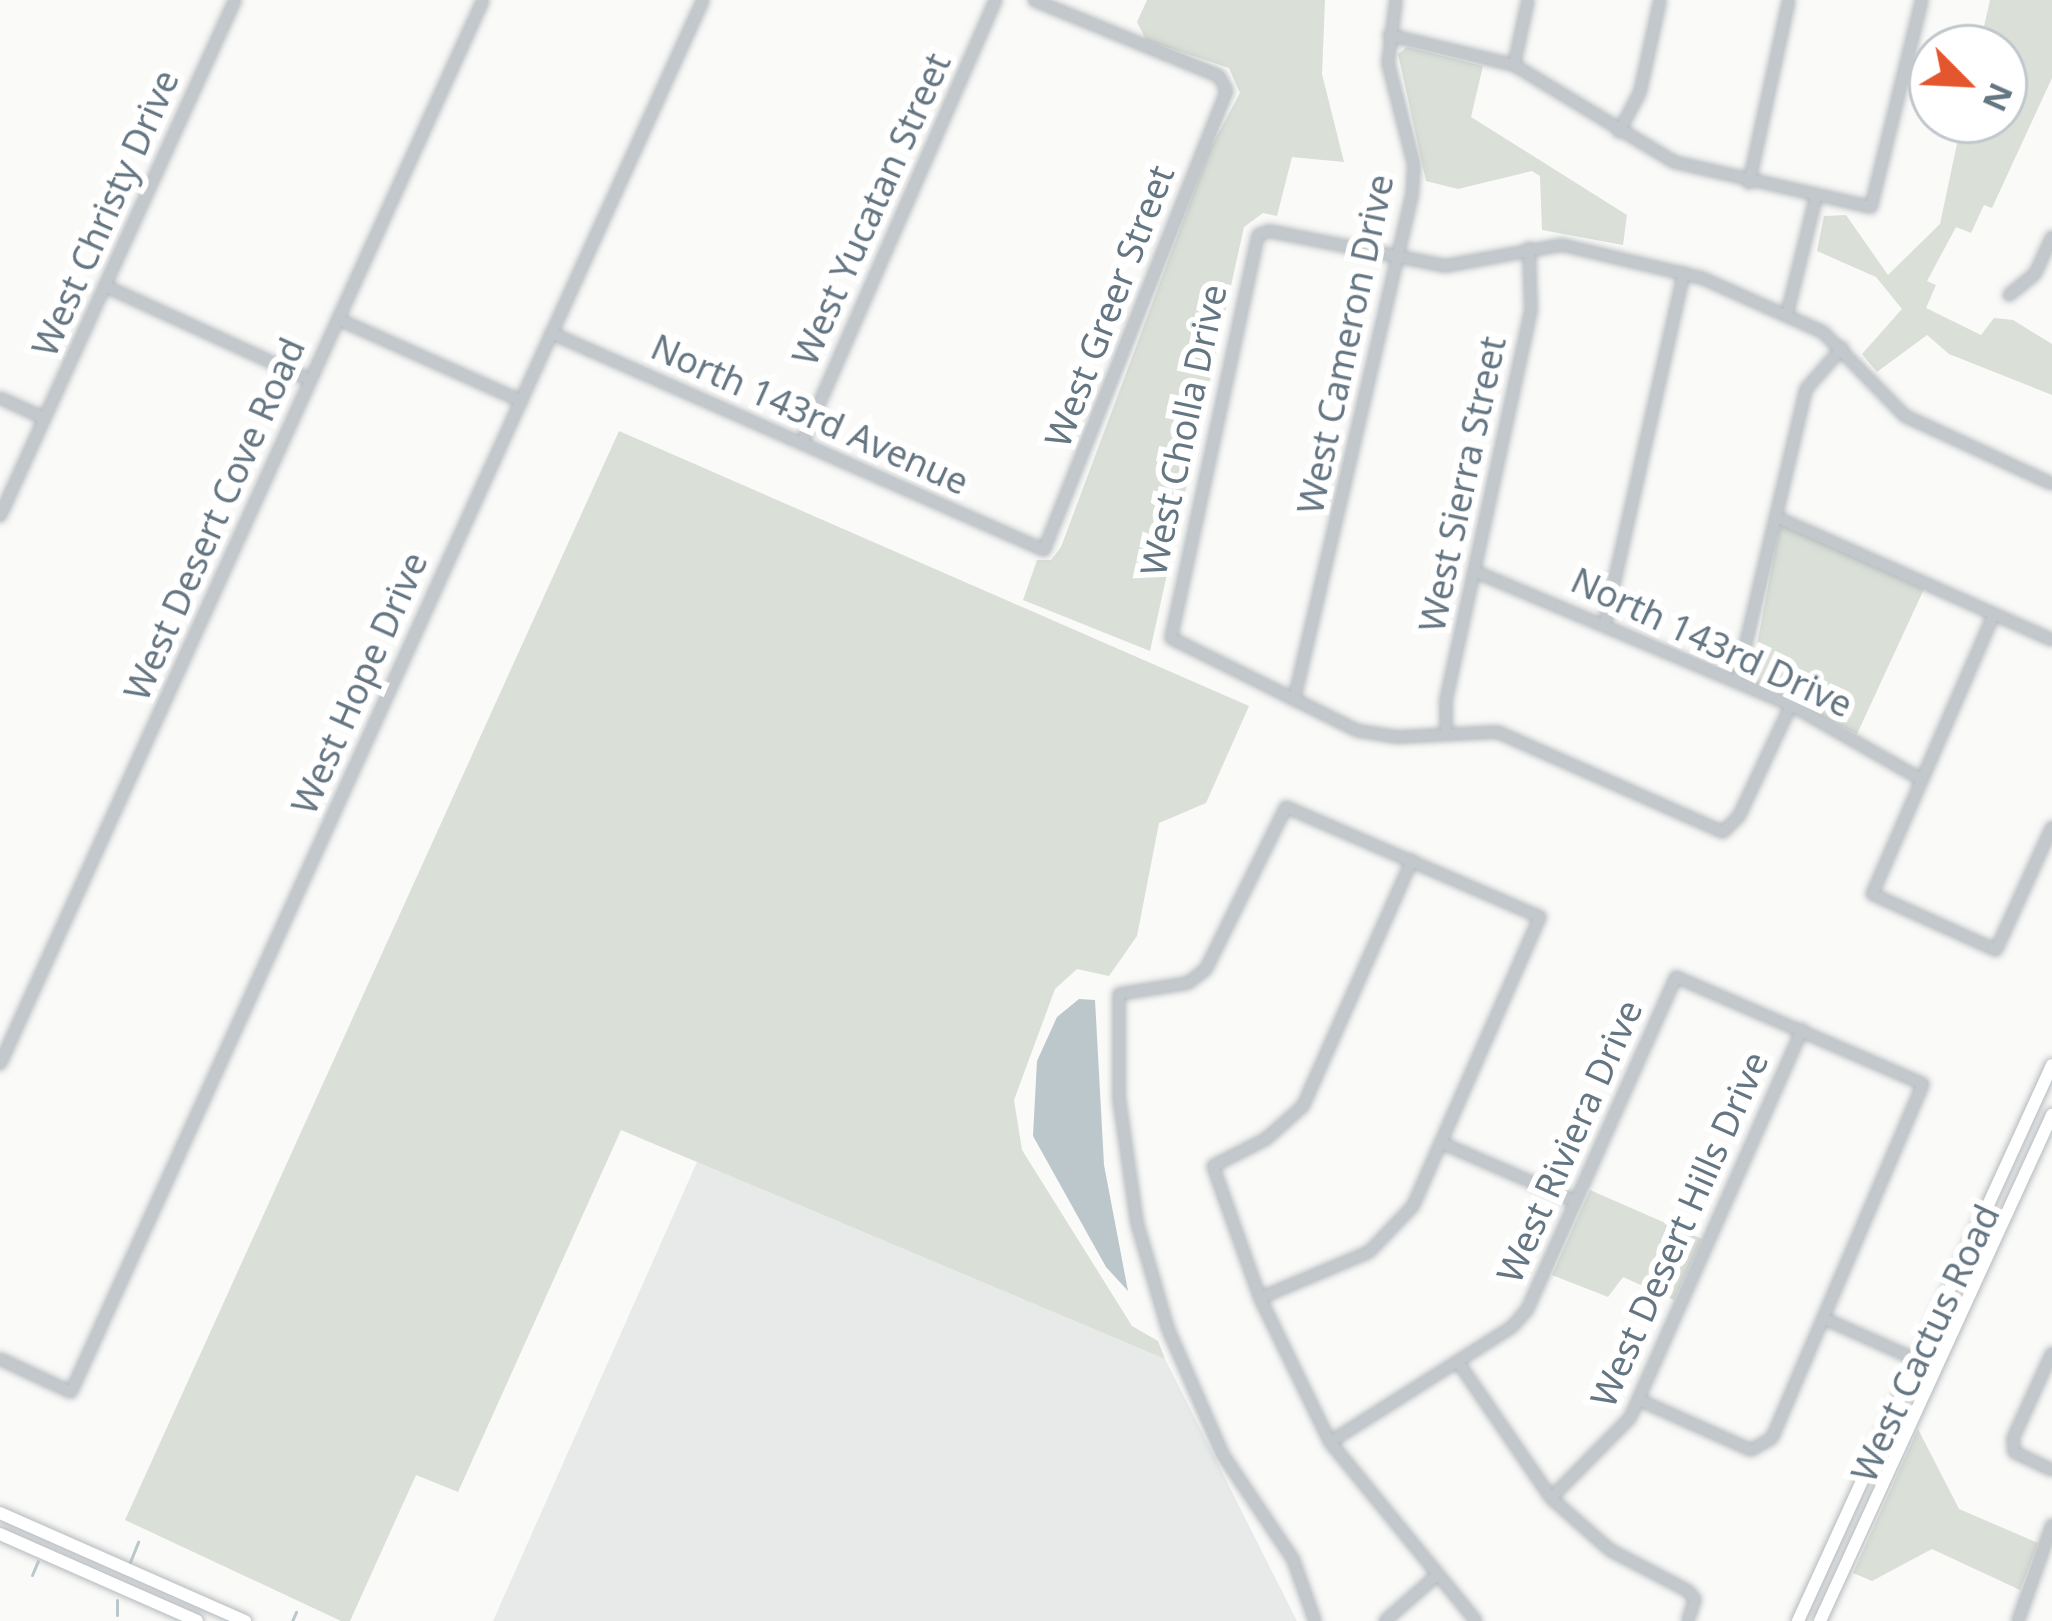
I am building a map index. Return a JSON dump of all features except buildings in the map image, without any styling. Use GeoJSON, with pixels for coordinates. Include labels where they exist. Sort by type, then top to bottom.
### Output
{"type":"FeatureCollection","features":[{"type":"Feature","properties":{"kind":"main road","name":"West Cactus Road"},"geometry":{"type":"LineString","coordinates":[[1798,1621],[2052,1065]]}},
{"type":"Feature","properties":{"kind":"main road","name":"West Cactus Road"},"geometry":{"type":"LineString","coordinates":[[1820,1621],[2052,1114]]}},
{"type":"Feature","properties":{"kind":"main road"},"geometry":{"type":"LineString","coordinates":[[0,1513],[245,1621]]}},
{"type":"Feature","properties":{"kind":"main road"},"geometry":{"type":"LineString","coordinates":[[0,1534],[197,1621]]}},
{"type":"Feature","properties":{"kind":"main road"},"geometry":{"type":"LineString","coordinates":[[135,1593],[154,1591],[225,1621]]}},
{"type":"Feature","properties":{"kind":"street","name":"West Christy Drive"},"geometry":{"type":"LineString","coordinates":[[0,516],[235,0]]}},
{"type":"Feature","properties":{"kind":"street","name":"West Desert Cove Road"},"geometry":{"type":"LineString","coordinates":[[0,1064],[483,0]]}},
{"type":"Feature","properties":{"kind":"street","name":"West Hope Drive"},"geometry":{"type":"LineString","coordinates":[[0,1359],[71,1392],[703,0]]}},
{"type":"Feature","properties":{"kind":"street","name":"West Yucatan Street"},"geometry":{"type":"LineString","coordinates":[[802,443],[996,0]]}},
{"type":"Feature","properties":{"kind":"street","name":"West Greer Street"},"geometry":{"type":"LineString","coordinates":[[1034,0],[1226,85],[1044,550]]}},
{"type":"Feature","properties":{"kind":"street","name":"West Cameron Drive"},"geometry":{"type":"LineString","coordinates":[[1294,700],[1397,258],[1414,165],[1390,79],[1389,35],[1396,0]]}},
{"type":"Feature","properties":{"kind":"street"},"geometry":{"type":"LineString","coordinates":[[1514,65],[1528,0]]}},
{"type":"Feature","properties":{"kind":"street"},"geometry":{"type":"LineString","coordinates":[[1619,132],[1640,92],[1660,0]]}},
{"type":"Feature","properties":{"kind":"street"},"geometry":{"type":"LineString","coordinates":[[1749,183],[1789,0]]}},
{"type":"Feature","properties":{"kind":"street"},"geometry":{"type":"LineString","coordinates":[[1389,35],[1514,65],[1674,163],[1871,207],[1922,0]]}},
{"type":"Feature","properties":{"kind":"street"},"geometry":{"type":"LineString","coordinates":[[1787,314],[1816,197]]}},
{"type":"Feature","properties":{"kind":"street","name":"West Cholla Drive"},"geometry":{"type":"LineString","coordinates":[[1294,700],[1171,638],[1258,235],[1269,231],[1397,258]]}},
{"type":"Feature","properties":{"kind":"street"},"geometry":{"type":"LineString","coordinates":[[2009,295],[2035,274],[2052,237]]}},
{"type":"Feature","properties":{"kind":"street"},"geometry":{"type":"LineString","coordinates":[[1397,258],[1445,266],[1562,245],[1684,273],[1787,314],[1842,348],[1905,416],[2052,484]]}},
{"type":"Feature","properties":{"kind":"street","name":"West Sierra Street"},"geometry":{"type":"LineString","coordinates":[[1446,734],[1474,571],[1531,311],[1529,248]]}},
{"type":"Feature","properties":{"kind":"street"},"geometry":{"type":"LineString","coordinates":[[1605,623],[1684,273]]}},
{"type":"Feature","properties":{"kind":"street"},"geometry":{"type":"LineString","coordinates":[[105,286],[310,380]]}},
{"type":"Feature","properties":{"kind":"street"},"geometry":{"type":"LineString","coordinates":[[338,319],[521,401]]}},
{"type":"Feature","properties":{"kind":"street","name":"North 143rd Avenue"},"geometry":{"type":"LineString","coordinates":[[551,333],[1044,550]]}},
{"type":"Feature","properties":{"kind":"street"},"geometry":{"type":"LineString","coordinates":[[1737,681],[1806,389],[1842,348]]}},
{"type":"Feature","properties":{"kind":"street"},"geometry":{"type":"LineString","coordinates":[[0,398],[44,418]]}},
{"type":"Feature","properties":{"kind":"street"},"geometry":{"type":"LineString","coordinates":[[1777,517],[2052,640]]}},
{"type":"Feature","properties":{"kind":"street","name":"North 143rd Drive"},"geometry":{"type":"LineString","coordinates":[[1474,571],[1791,705],[1919,778]]}},
{"type":"Feature","properties":{"kind":"street"},"geometry":{"type":"LineString","coordinates":[[1994,614],[1872,894],[1996,950],[2052,826]]}},
{"type":"Feature","properties":{"kind":"street"},"geometry":{"type":"LineString","coordinates":[[1294,700],[1371,734],[1497,732],[1723,832],[1739,816],[1791,705]]}},
{"type":"Feature","properties":{"kind":"street"},"geometry":{"type":"LineString","coordinates":[[1260,1298],[1332,1272],[1387,1237],[1444,1144],[1540,917],[1286,807],[1206,969],[1188,983],[1119,994],[1123,1138],[1156,1293],[1202,1413],[1293,1559],[1315,1621]]}},
{"type":"Feature","properties":{"kind":"street"},"geometry":{"type":"LineString","coordinates":[[1412,860],[1303,1106],[1266,1139],[1214,1166],[1260,1298],[1330,1442],[1434,1578],[1476,1621]]}},
{"type":"Feature","properties":{"kind":"street","name":"West Riviera Drive"},"geometry":{"type":"LineString","coordinates":[[1330,1442],[1458,1362],[1527,1310],[1676,977],[1802,1029]]}},
{"type":"Feature","properties":{"kind":"street"},"geometry":{"type":"LineString","coordinates":[[1639,1400],[1761,1450],[1825,1319],[1923,1084],[1802,1029]]}},
{"type":"Feature","properties":{"kind":"street","name":"West Desert Hills Drive"},"geometry":{"type":"LineString","coordinates":[[1551,1498],[1621,1431],[1639,1400],[1802,1029]]}},
{"type":"Feature","properties":{"kind":"street"},"geometry":{"type":"LineString","coordinates":[[1444,1144],[1575,1202]]}},
{"type":"Feature","properties":{"kind":"street"},"geometry":{"type":"LineString","coordinates":[[1825,1319],[1936,1368]]}},
{"type":"Feature","properties":{"kind":"street"},"geometry":{"type":"LineString","coordinates":[[2052,1353],[2013,1438],[2014,1452],[2052,1470]]}},
{"type":"Feature","properties":{"kind":"street"},"geometry":{"type":"LineString","coordinates":[[1458,1362],[1551,1498],[1610,1550],[1695,1599],[1688,1621]]}},
{"type":"Feature","properties":{"kind":"street"},"geometry":{"type":"LineString","coordinates":[[2018,1621],[2052,1525]]}},
{"type":"Feature","properties":{"kind":"street"},"geometry":{"type":"LineString","coordinates":[[1384,1621],[1434,1578]]}},
{"type":"Feature","properties":{"kind":"shaded area"},"geometry":{"type":"Polygon","coordinates":[[[1147,0],[1325,0],[1322,74],[1344,162],[1292,157],[1277,216],[1263,213],[1244,227],[1150,651],[1023,600],[1037,560],[1051,560],[1061,547],[1210,149],[1240,93],[1229,68],[1146,40],[1137,22],[1147,0]]]}},
{"type":"Feature","properties":{"kind":"shaded area"},"geometry":{"type":"Polygon","coordinates":[[[1990,0],[2052,0],[2052,78],[2028,130],[2028,24],[1984,24],[1990,0]]]}},
{"type":"Feature","properties":{"kind":"shaded area"},"geometry":{"type":"Polygon","coordinates":[[[1407,47],[1483,66],[1471,117],[1627,215],[1623,245],[1542,230],[1540,176],[1532,171],[1458,189],[1426,181],[1398,54],[1407,47]]]}},
{"type":"Feature","properties":{"kind":"shaded area"},"geometry":{"type":"Polygon","coordinates":[[[1957,144],[2022,144],[1992,208],[1984,205],[1971,233],[1956,227],[1927,281],[1936,285],[1926,308],[1981,335],[1994,318],[2013,320],[2052,344],[2052,395],[1949,354],[1927,335],[1877,372],[1862,354],[1902,309],[1876,277],[1817,251],[1824,216],[1846,215],[1888,275],[1940,224],[1957,144]]]}},
{"type":"Feature","properties":{"kind":"shaded area"},"geometry":{"type":"Polygon","coordinates":[[[619,431],[1249,706],[1206,803],[1159,823],[1137,936],[1109,976],[1077,969],[1055,989],[1014,1100],[1022,1150],[1132,1326],[1158,1341],[1165,1359],[621,1130],[458,1492],[416,1475],[350,1621],[341,1621],[125,1520],[619,431]]]}},
{"type":"Feature","properties":{"kind":"shaded area"},"geometry":{"type":"Polygon","coordinates":[[[1787,524],[1924,589],[1857,734],[1750,681],[1779,529],[1787,524]]]}},
{"type":"Feature","properties":{"kind":"shaded area"},"geometry":{"type":"Polygon","coordinates":[[[1079,999],[1095,1000],[1104,1165],[1128,1291],[1106,1267],[1033,1136],[1037,1061],[1057,1017],[1079,999]]]}},
{"type":"Feature","properties":{"kind":"shaded area"},"geometry":{"type":"Polygon","coordinates":[[[697,1162],[1165,1359],[1297,1621],[493,1621],[697,1162]]]}},
{"type":"Feature","properties":{"kind":"shaded area"},"geometry":{"type":"Polygon","coordinates":[[[1590,1190],[1702,1239],[1674,1300],[1623,1277],[1608,1297],[1552,1275],[1590,1190]]]}},
{"type":"Feature","properties":{"kind":"shaded area"},"geometry":{"type":"Polygon","coordinates":[[[1918,1429],[1959,1509],[2038,1543],[2020,1590],[1932,1549],[1872,1581],[1853,1573],[1918,1429]]]}},
{"type":"Feature","properties":{"kind":"waterway"},"geometry":{"type":"LineString","coordinates":[[130,1562],[138,1542]]}},
{"type":"Feature","properties":{"kind":"waterway"},"geometry":{"type":"LineString","coordinates":[[32,1575],[38,1561]]}},
{"type":"Feature","properties":{"kind":"waterway"},"geometry":{"type":"LineString","coordinates":[[117,1600],[117,1615]]}},
{"type":"Feature","properties":{"kind":"waterway"},"geometry":{"type":"LineString","coordinates":[[292,1621],[296,1612]]}}]}
